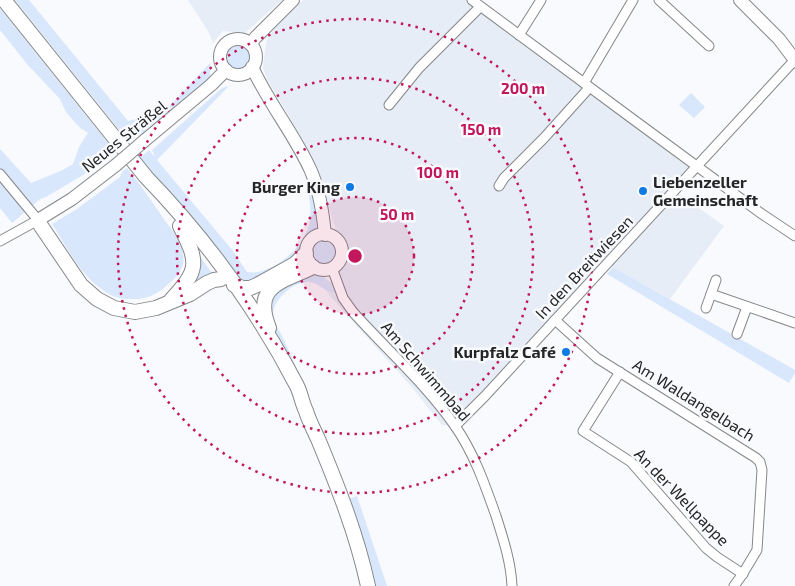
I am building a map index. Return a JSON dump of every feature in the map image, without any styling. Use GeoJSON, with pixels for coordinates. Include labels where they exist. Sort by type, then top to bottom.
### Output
{"type":"FeatureCollection","features":[{"type":"Feature","properties":{"kind":"main road"},"geometry":{"type":"LineString","coordinates":[[4,0],[146,177],[167,199],[212,254],[269,336],[298,388],[305,410],[346,508],[368,586]]}},
{"type":"Feature","properties":{"kind":"main road"},"geometry":{"type":"LineString","coordinates":[[146,177],[162,203],[262,338],[305,410]]}},
{"type":"Feature","properties":{"kind":"main road"},"geometry":{"type":"LineString","coordinates":[[38,220],[81,285],[97,299],[114,308],[134,312],[156,308],[190,294],[207,283],[220,279]]}},
{"type":"Feature","properties":{"kind":"main road"},"geometry":{"type":"LineString","coordinates":[[167,304],[186,284],[191,274],[193,262],[193,254],[180,226]]}},
{"type":"Feature","properties":{"kind":"main road"},"geometry":{"type":"LineString","coordinates":[[234,285],[243,288],[257,285],[295,264],[306,253]]}},
{"type":"Feature","properties":{"kind":"main road"},"geometry":{"type":"LineString","coordinates":[[269,336],[264,309],[264,302],[268,292],[286,278],[314,267]]}},
{"type":"Feature","properties":{"kind":"street"},"geometry":{"type":"LineString","coordinates":[[250,44],[293,0]]}},
{"type":"Feature","properties":{"kind":"street"},"geometry":{"type":"LineString","coordinates":[[472,0],[697,167],[795,236]]}},
{"type":"Feature","properties":{"kind":"street"},"geometry":{"type":"LineString","coordinates":[[519,35],[541,0]]}},
{"type":"Feature","properties":{"kind":"street"},"geometry":{"type":"LineString","coordinates":[[499,186],[508,174],[544,138],[587,86],[633,0]]}},
{"type":"Feature","properties":{"kind":"street"},"geometry":{"type":"LineString","coordinates":[[659,0],[709,46]]}},
{"type":"Feature","properties":{"kind":"street"},"geometry":{"type":"LineString","coordinates":[[740,0],[779,39],[795,61]]}},
{"type":"Feature","properties":{"kind":"street"},"geometry":{"type":"LineString","coordinates":[[389,105],[419,68],[480,7]]}},
{"type":"Feature","properties":{"kind":"street"},"geometry":{"type":"LineString","coordinates":[[238,39],[250,44],[256,55],[247,71],[233,74],[223,67],[220,59],[223,46],[230,41],[238,39]]}},
{"type":"Feature","properties":{"kind":"street","name":"In den Breitwiesen"},"geometry":{"type":"LineString","coordinates":[[455,426],[485,396],[795,61]]}},
{"type":"Feature","properties":{"kind":"street","name":"Neues Sträßel"},"geometry":{"type":"LineString","coordinates":[[38,220],[72,199],[116,165],[211,85],[226,70]]}},
{"type":"Feature","properties":{"kind":"street"},"geometry":{"type":"LineString","coordinates":[[247,71],[266,95],[298,145],[312,172],[322,203],[325,235]]}},
{"type":"Feature","properties":{"kind":"street"},"geometry":{"type":"LineString","coordinates":[[0,174],[38,220],[0,241]]}},
{"type":"Feature","properties":{"kind":"street"},"geometry":{"type":"LineString","coordinates":[[325,235],[334,238],[341,250],[338,262],[332,268],[323,270],[314,267],[308,261],[306,253],[308,245],[313,238],[325,235]]}},
{"type":"Feature","properties":{"kind":"street","name":"Am Schwimmbad"},"geometry":{"type":"LineString","coordinates":[[332,268],[343,298],[353,312],[436,401],[469,449],[500,527],[509,560],[512,586]]}},
{"type":"Feature","properties":{"kind":"street"},"geometry":{"type":"LineString","coordinates":[[706,308],[716,280]]}},
{"type":"Feature","properties":{"kind":"street"},"geometry":{"type":"LineString","coordinates":[[711,294],[795,323]]}},
{"type":"Feature","properties":{"kind":"street"},"geometry":{"type":"LineString","coordinates":[[737,334],[747,307]]}},
{"type":"Feature","properties":{"kind":"street","name":"Am Waldangelbach"},"geometry":{"type":"LineString","coordinates":[[555,320],[592,354],[760,462],[762,470],[758,544],[755,554],[734,586]]}},
{"type":"Feature","properties":{"kind":"street","name":"An der Wellpappe"},"geometry":{"type":"LineString","coordinates":[[620,372],[583,431],[631,462],[706,548],[743,574]]}},
{"type":"Feature","properties":{"kind":"shaded area"},"geometry":{"type":"Polygon","coordinates":[[[15,0],[29,0],[128,121],[165,111],[210,63],[210,77],[204,86],[142,138],[139,135],[129,142],[15,0]]]}},
{"type":"Feature","properties":{"kind":"shaded area"},"geometry":{"type":"Polygon","coordinates":[[[188,0],[282,0],[245,33],[223,31],[213,43],[208,31],[188,0]]]}},
{"type":"Feature","properties":{"kind":"shaded area"},"geometry":{"type":"Polygon","coordinates":[[[303,0],[476,0],[697,162],[678,193],[724,226],[670,299],[613,267],[606,265],[455,426],[442,425],[410,385],[326,290],[345,259],[346,249],[337,234],[316,166],[267,79],[263,68],[266,42],[275,28],[303,0]]]}},
{"type":"Feature","properties":{"kind":"shaded area"},"geometry":{"type":"Polygon","coordinates":[[[0,8],[116,153],[103,163],[40,199],[12,223],[0,208],[0,149],[31,183],[73,164],[79,147],[88,133],[79,127],[66,112],[60,99],[27,64],[0,30],[0,8]]]}},
{"type":"Feature","properties":{"kind":"shaded area"},"geometry":{"type":"Polygon","coordinates":[[[238,45],[243,46],[249,52],[249,62],[243,68],[238,69],[233,68],[227,62],[226,57],[227,52],[233,46],[238,45]]]}},
{"type":"Feature","properties":{"kind":"shaded area"},"geometry":{"type":"Polygon","coordinates":[[[229,86],[157,160],[233,251],[247,272],[258,272],[284,260],[304,238],[310,220],[310,203],[305,174],[308,176],[318,212],[319,227],[317,234],[309,239],[301,256],[250,283],[240,280],[140,158],[149,150],[155,157],[152,150],[222,88],[229,86]]]}},
{"type":"Feature","properties":{"kind":"shaded area"},"geometry":{"type":"Polygon","coordinates":[[[691,93],[705,107],[694,118],[679,105],[691,93]]]}},
{"type":"Feature","properties":{"kind":"shaded area"},"geometry":{"type":"Polygon","coordinates":[[[127,168],[176,236],[184,259],[182,268],[177,276],[162,289],[146,298],[123,299],[107,293],[95,284],[74,260],[52,224],[77,209],[120,177],[127,168]]]}},
{"type":"Feature","properties":{"kind":"shaded area"},"geometry":{"type":"Polygon","coordinates":[[[324,241],[329,242],[335,248],[335,258],[329,264],[324,265],[319,264],[313,258],[312,253],[313,248],[319,242],[324,241]]]}},
{"type":"Feature","properties":{"kind":"shaded area"},"geometry":{"type":"Polygon","coordinates":[[[196,251],[212,273],[186,290],[196,251]]]}},
{"type":"Feature","properties":{"kind":"shaded area"},"geometry":{"type":"Polygon","coordinates":[[[613,267],[795,370],[789,383],[607,274],[613,267]]]}},
{"type":"Feature","properties":{"kind":"shaded area"},"geometry":{"type":"Polygon","coordinates":[[[309,273],[328,280],[335,292],[328,291],[314,283],[301,283],[288,290],[278,300],[273,313],[273,319],[309,396],[270,323],[269,303],[282,286],[309,273]]]}},
{"type":"Feature","properties":{"kind":"shaded area"},"geometry":{"type":"Polygon","coordinates":[[[357,496],[387,586],[376,586],[371,564],[348,499],[357,496]]]}},
{"type":"Feature","properties":{"kind":"place","name":"Burger King"},"geometry":{"type":"Point","coordinates":[350,187]}},
{"type":"Feature","properties":{"kind":"place","name":"Liebenzeller Gemeinschaft"},"geometry":{"type":"Point","coordinates":[643,191]}},
{"type":"Feature","properties":{"kind":"place","name":"Kurpfalz Café"},"geometry":{"type":"Point","coordinates":[566,352]}}]}
